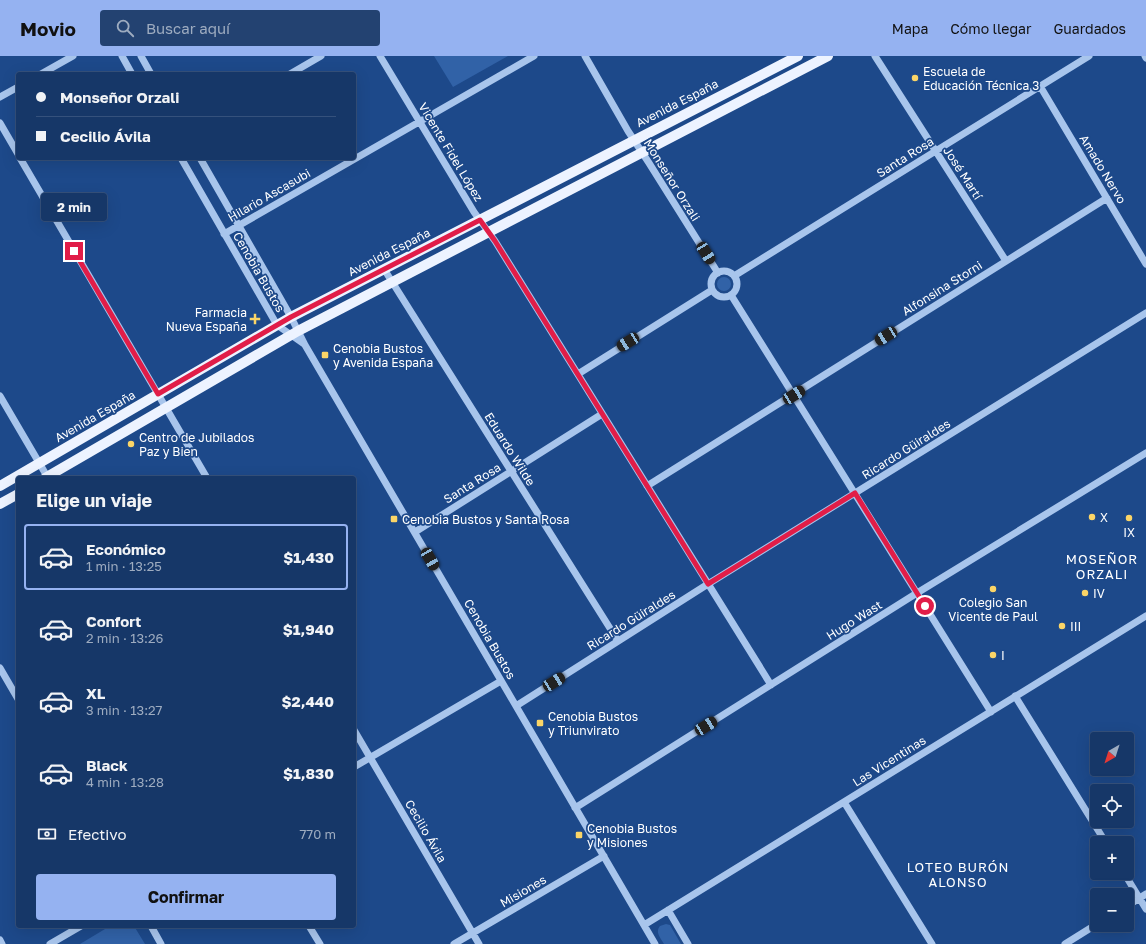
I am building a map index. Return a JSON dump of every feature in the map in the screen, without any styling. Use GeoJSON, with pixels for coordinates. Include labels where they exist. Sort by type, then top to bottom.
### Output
{"type":"FeatureCollection","features":[{"type":"Feature","properties":{"kind":"main road","name":"Avenida España"},"geometry":{"type":"LineString","coordinates":[[18,476],[291,317],[798,56]]}},
{"type":"Feature","properties":{"kind":"main road"},"geometry":{"type":"LineString","coordinates":[[49,476],[294,333],[828,56]]}},
{"type":"Feature","properties":{"kind":"main road","name":"Avenida España"},"geometry":{"type":"LineString","coordinates":[[0,486],[16,477]]}},
{"type":"Feature","properties":{"kind":"main road"},"geometry":{"type":"LineString","coordinates":[[0,504],[16,495]]}},
{"type":"Feature","properties":{"kind":"street"},"geometry":{"type":"LineString","coordinates":[[45,72],[73,56]]}},
{"type":"Feature","properties":{"kind":"street"},"geometry":{"type":"LineString","coordinates":[[122,56],[131,72]]}},
{"type":"Feature","properties":{"kind":"street"},"geometry":{"type":"LineString","coordinates":[[141,56],[150,72]]}},
{"type":"Feature","properties":{"kind":"street"},"geometry":{"type":"LineString","coordinates":[[293,72],[321,56]]}},
{"type":"Feature","properties":{"kind":"street","name":"Vicente Fidel López"},"geometry":{"type":"LineString","coordinates":[[380,56],[480,220],[578,374],[771,685]]}},
{"type":"Feature","properties":{"kind":"street","name":"Hilario Ascasubi"},"geometry":{"type":"LineString","coordinates":[[356,159],[534,56]]}},
{"type":"Feature","properties":{"kind":"street","name":"Monseñor Orzali"},"geometry":{"type":"LineString","coordinates":[[585,56],[634,140],[718,273]]}},
{"type":"Feature","properties":{"kind":"street","name":"José Martí"},"geometry":{"type":"LineString","coordinates":[[875,56],[1006,262]]}},
{"type":"Feature","properties":{"kind":"street","name":"Santa Rosa"},"geometry":{"type":"LineString","coordinates":[[734,276],[1089,56]]}},
{"type":"Feature","properties":{"kind":"street","name":"Amado Nervo"},"geometry":{"type":"LineString","coordinates":[[1040,86],[1146,263]]}},
{"type":"Feature","properties":{"kind":"street"},"geometry":{"type":"LineString","coordinates":[[0,96],[16,88]]}},
{"type":"Feature","properties":{"kind":"street"},"geometry":{"type":"LineString","coordinates":[[0,123],[16,151]]}},
{"type":"Feature","properties":{"kind":"street"},"geometry":{"type":"LineString","coordinates":[[21,160],[206,476]]}},
{"type":"Feature","properties":{"kind":"street","name":"Cenobia Bustos"},"geometry":{"type":"LineString","coordinates":[[182,160],[277,325],[294,333],[305,345],[655,944]]}},
{"type":"Feature","properties":{"kind":"street","name":"Cenobia Bustos"},"geometry":{"type":"LineString","coordinates":[[201,160],[291,317],[294,333]]}},
{"type":"Feature","properties":{"kind":"street","name":"Hilario Ascasubi"},"geometry":{"type":"LineString","coordinates":[[224,234],[354,160]]}},
{"type":"Feature","properties":{"kind":"street","name":"Alfonsina Storni"},"geometry":{"type":"LineString","coordinates":[[647,486],[1107,198]]}},
{"type":"Feature","properties":{"kind":"street","name":"Eduardo Wilde"},"geometry":{"type":"LineString","coordinates":[[384,269],[618,641]]}},
{"type":"Feature","properties":{"kind":"street"},"geometry":{"type":"LineString","coordinates":[[726,271],[734,276],[736,280],[736,288],[731,295],[727,297],[720,296],[712,290],[712,279],[718,273],[726,271]]}},
{"type":"Feature","properties":{"kind":"street"},"geometry":{"type":"LineString","coordinates":[[578,374],[712,290]]}},
{"type":"Feature","properties":{"kind":"street"},"geometry":{"type":"LineString","coordinates":[[731,295],[991,712]]}},
{"type":"Feature","properties":{"kind":"street","name":"Ricardo Güiraldes"},"geometry":{"type":"LineString","coordinates":[[516,706],[708,584],[1146,313]]}},
{"type":"Feature","properties":{"kind":"street"},"geometry":{"type":"LineString","coordinates":[[0,396],[45,476]]}},
{"type":"Feature","properties":{"kind":"street","name":"Santa Rosa"},"geometry":{"type":"LineString","coordinates":[[415,532],[602,414]]}},
{"type":"Feature","properties":{"kind":"street","name":"Hugo Wast"},"geometry":{"type":"LineString","coordinates":[[575,808],[917,593],[1146,453]]}},
{"type":"Feature","properties":{"kind":"street","name":"Las Vicentinas"},"geometry":{"type":"LineString","coordinates":[[644,925],[1146,616]]}},
{"type":"Feature","properties":{"kind":"street"},"geometry":{"type":"LineString","coordinates":[[0,668],[16,695]]}},
{"type":"Feature","properties":{"kind":"street"},"geometry":{"type":"LineString","coordinates":[[356,766],[501,681]]}},
{"type":"Feature","properties":{"kind":"street"},"geometry":{"type":"LineString","coordinates":[[1016,696],[1102,836]]}},
{"type":"Feature","properties":{"kind":"street","name":"Cecilio Ávila"},"geometry":{"type":"LineString","coordinates":[[356,733],[479,944]]}},
{"type":"Feature","properties":{"kind":"street"},"geometry":{"type":"LineString","coordinates":[[844,802],[932,944]]}},
{"type":"Feature","properties":{"kind":"street","name":"Misiones"},"geometry":{"type":"LineString","coordinates":[[454,944],[604,856]]}},
{"type":"Feature","properties":{"kind":"street"},"geometry":{"type":"LineString","coordinates":[[1130,880],[1143,896],[1146,909]]}},
{"type":"Feature","properties":{"kind":"street"},"geometry":{"type":"LineString","coordinates":[[1134,902],[1143,896]]}},
{"type":"Feature","properties":{"kind":"street"},"geometry":{"type":"LineString","coordinates":[[668,910],[688,944]]}},
{"type":"Feature","properties":{"kind":"street"},"geometry":{"type":"LineString","coordinates":[[50,944],[78,928]]}},
{"type":"Feature","properties":{"kind":"street"},"geometry":{"type":"LineString","coordinates":[[152,928],[161,944]]}},
{"type":"Feature","properties":{"kind":"street"},"geometry":{"type":"LineString","coordinates":[[310,928],[320,944]]}},
{"type":"Feature","properties":{"kind":"street"},"geometry":{"type":"LineString","coordinates":[[1065,944],[1090,928]]}},
{"type":"Feature","properties":{"kind":"street"},"geometry":{"type":"LineString","coordinates":[[0,940],[2,944]]}},
{"type":"Feature","properties":{"kind":"shaded area"},"geometry":{"type":"Polygon","coordinates":[[[434,56],[508,56],[453,87],[434,56]]]}},
{"type":"Feature","properties":{"kind":"shaded area"},"geometry":{"type":"Polygon","coordinates":[[[724,277],[729,279],[731,284],[729,289],[724,291],[719,289],[717,284],[719,279],[724,277]]]}},
{"type":"Feature","properties":{"kind":"shaded area"},"geometry":{"type":"Polygon","coordinates":[[[666,924],[670,925],[681,944],[664,944],[658,930],[660,926],[666,924]]]}},
{"type":"Feature","properties":{"kind":"shaded area"},"geometry":{"type":"Polygon","coordinates":[[[107,928],[135,928],[145,944],[80,944],[107,928]]]}},
{"type":"Feature","properties":{"kind":"place","name":"Escuela de Educación Técnica 3"},"geometry":{"type":"Point","coordinates":[915,78]}},
{"type":"Feature","properties":{"kind":"place","name":"Farmacia Nueva España"},"geometry":{"type":"Point","coordinates":[255,319]}},
{"type":"Feature","properties":{"kind":"place","name":"Cenobia Bustos y Avenida España"},"geometry":{"type":"Point","coordinates":[325,355]}},
{"type":"Feature","properties":{"kind":"place","name":"Centro de Jubilados Paz y Bien"},"geometry":{"type":"Point","coordinates":[131,444]}},
{"type":"Feature","properties":{"kind":"place","name":"X"},"geometry":{"type":"Point","coordinates":[1092,517]}},
{"type":"Feature","properties":{"kind":"place","name":"IX"},"geometry":{"type":"Point","coordinates":[1129,518]}},
{"type":"Feature","properties":{"kind":"place","name":"Cenobia Bustos y Santa Rosa"},"geometry":{"type":"Point","coordinates":[394,519]}},
{"type":"Feature","properties":{"kind":"place","name":"Colegio San Vicente de Paul"},"geometry":{"type":"Point","coordinates":[993,589]}},
{"type":"Feature","properties":{"kind":"place","name":"IV"},"geometry":{"type":"Point","coordinates":[1085,593]}},
{"type":"Feature","properties":{"kind":"place","name":"III"},"geometry":{"type":"Point","coordinates":[1062,626]}},
{"type":"Feature","properties":{"kind":"place","name":"I"},"geometry":{"type":"Point","coordinates":[993,655]}},
{"type":"Feature","properties":{"kind":"place","name":"Cenobia Bustos y Triunvirato"},"geometry":{"type":"Point","coordinates":[540,723]}},
{"type":"Feature","properties":{"kind":"place","name":"Cenobia Bustos y Misiones"},"geometry":{"type":"Point","coordinates":[579,835]}},
{"type":"Feature","properties":{"kind":"district","name":"MOSEÑOR ORZALI"},"geometry":{"type":"Point","coordinates":[1102,566]}},
{"type":"Feature","properties":{"kind":"district","name":"LOTEO BURÓN ALONSO"},"geometry":{"type":"Point","coordinates":[958,874]}},
{"type":"Feature","properties":{"kind":"route"},"geometry":{"type":"LineString","coordinates":[[74,251],[158,394],[291,317],[480,220],[495,241],[708,584],[855,493],[925,606]]}}]}
